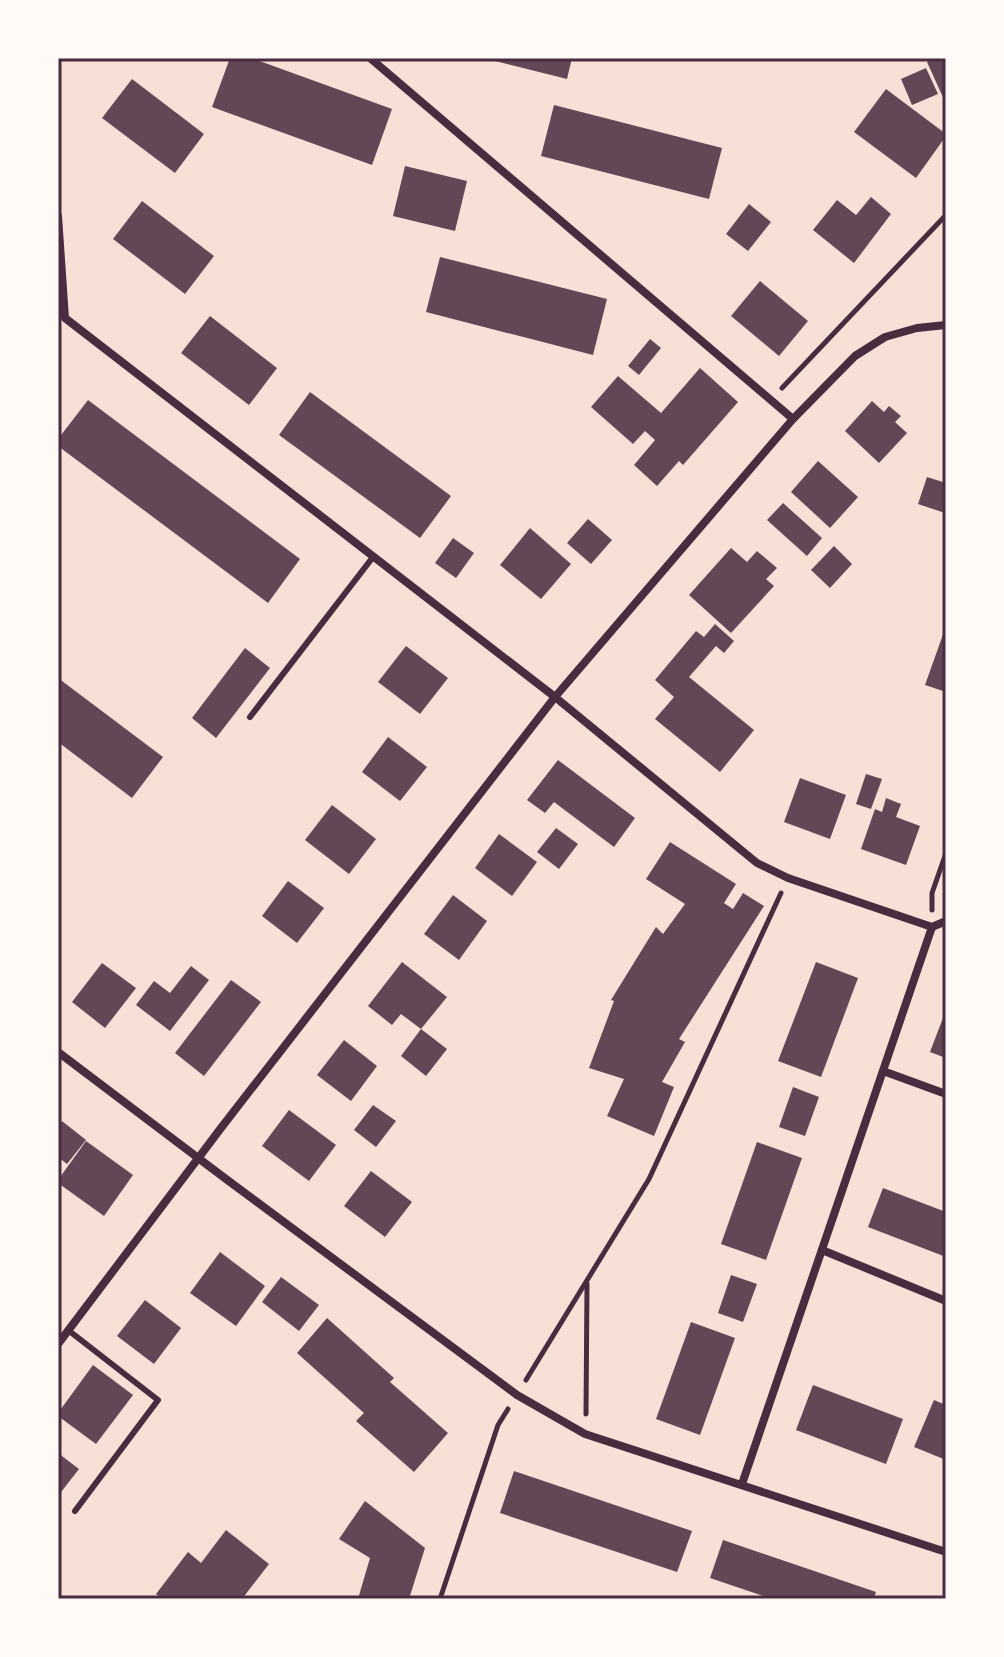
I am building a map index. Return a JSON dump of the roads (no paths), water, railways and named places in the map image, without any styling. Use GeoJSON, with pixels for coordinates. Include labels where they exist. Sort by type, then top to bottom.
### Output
{"type":"FeatureCollection","features":[{"type":"Feature","properties":{"kind":"street"},"geometry":{"type":"LineString","coordinates":[[370,58],[793,419]]}},
{"type":"Feature","properties":{"kind":"street"},"geometry":{"type":"LineString","coordinates":[[58,216],[65,318],[58,327]]}},
{"type":"Feature","properties":{"kind":"street"},"geometry":{"type":"LineString","coordinates":[[65,318],[555,697],[757,863],[788,878],[932,927],[946,921]]}},
{"type":"Feature","properties":{"kind":"street"},"geometry":{"type":"LineString","coordinates":[[58,1344],[555,697],[793,419],[855,356],[875,343],[917,328],[946,325]]}},
{"type":"Feature","properties":{"kind":"street"},"geometry":{"type":"LineString","coordinates":[[742,1484],[932,927]]}},
{"type":"Feature","properties":{"kind":"street"},"geometry":{"type":"LineString","coordinates":[[58,1052],[517,1395],[585,1434],[946,1552]]}},
{"type":"Feature","properties":{"kind":"street"},"geometry":{"type":"LineString","coordinates":[[883,1071],[946,1094]]}},
{"type":"Feature","properties":{"kind":"street"},"geometry":{"type":"LineString","coordinates":[[822,1250],[946,1301]]}},
{"type":"Feature","properties":{"kind":"lane"},"geometry":{"type":"LineString","coordinates":[[250,717],[373,557]]}},
{"type":"Feature","properties":{"kind":"lane"},"geometry":{"type":"LineString","coordinates":[[68,1330],[158,1400],[75,1511]]}}]}
